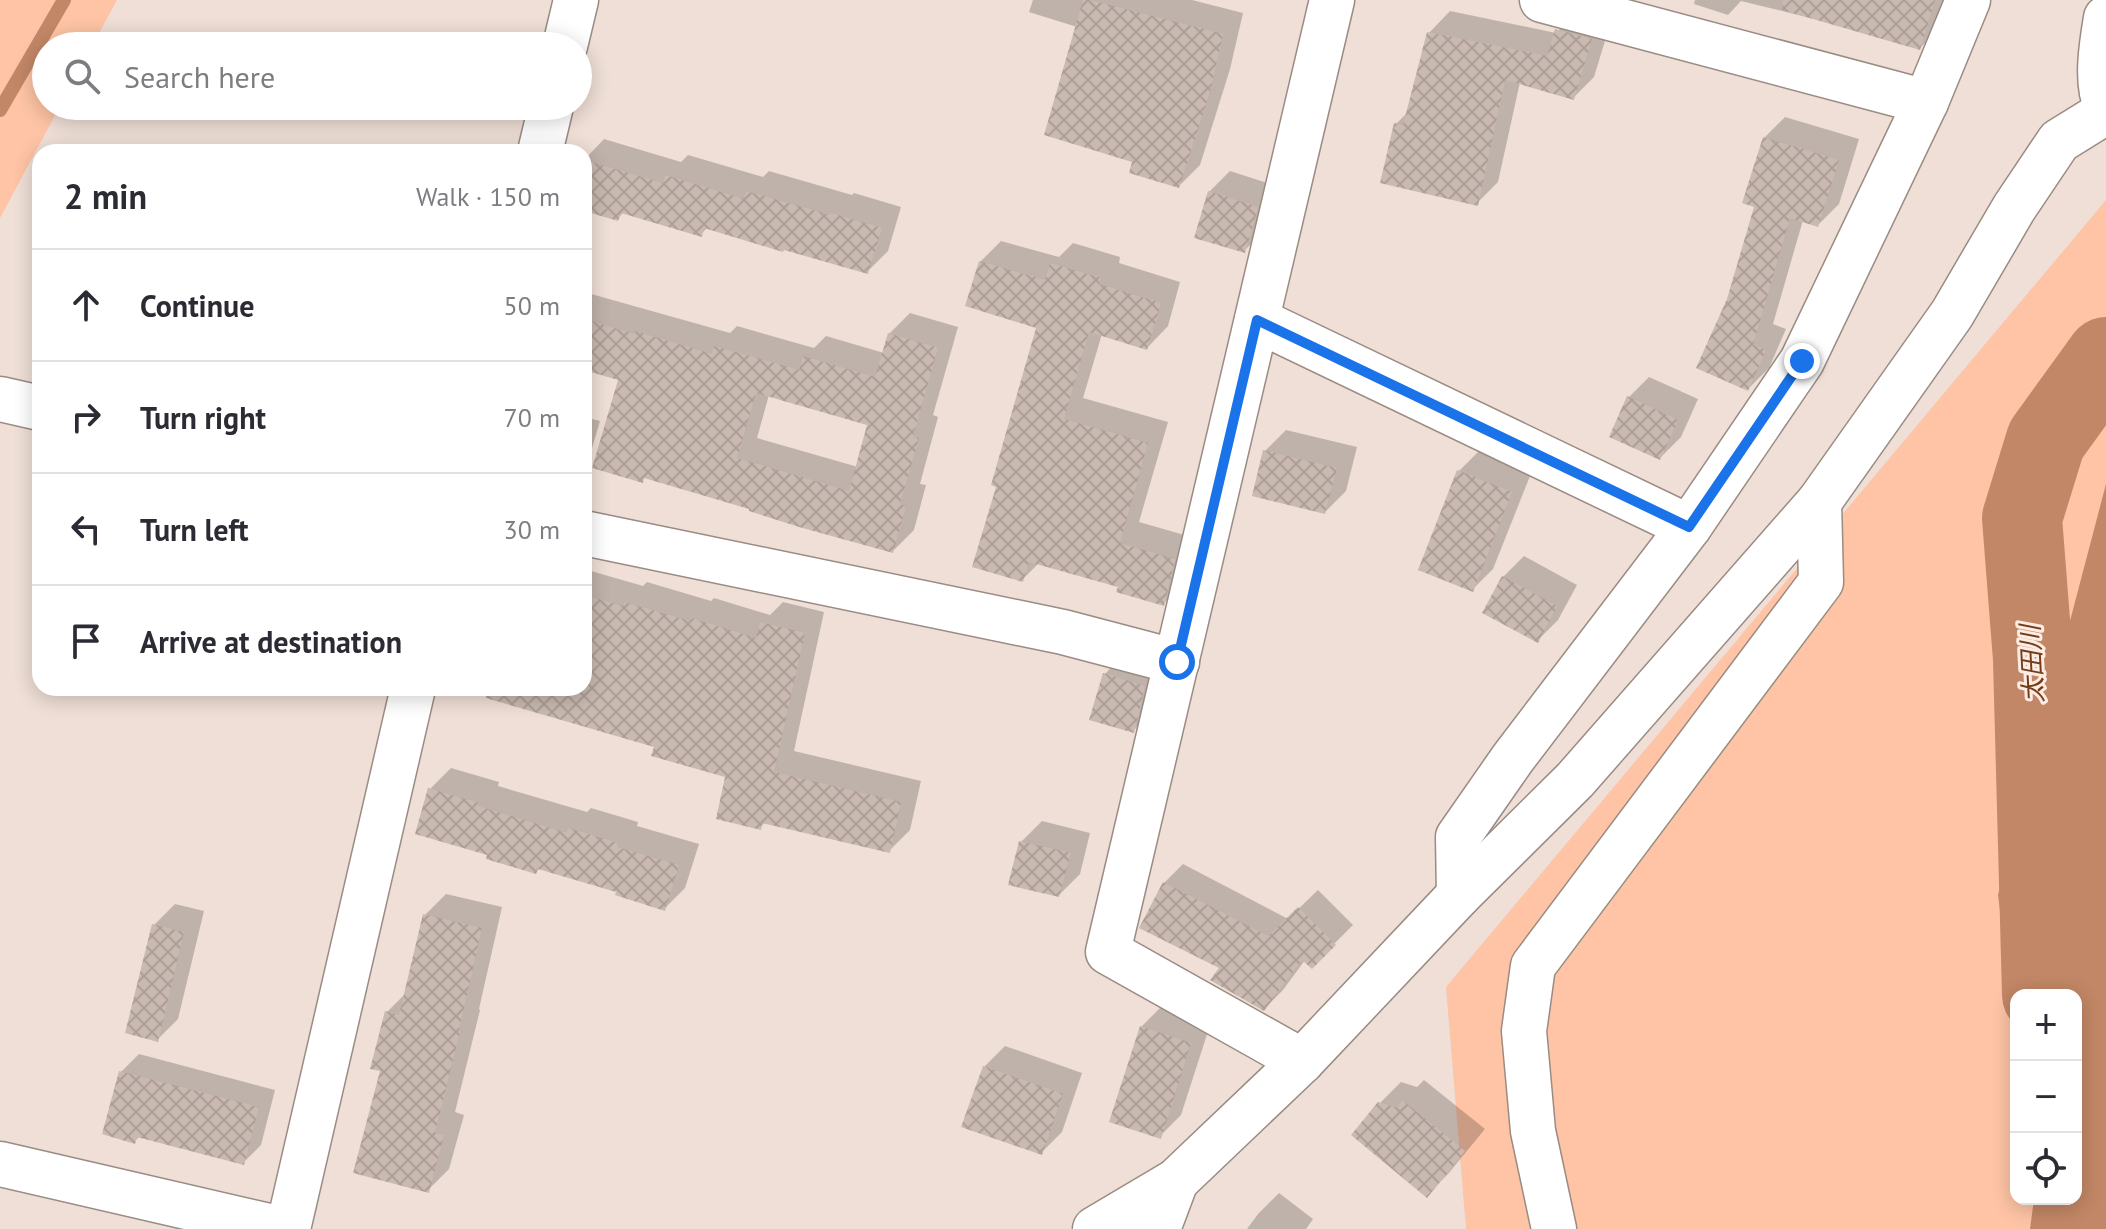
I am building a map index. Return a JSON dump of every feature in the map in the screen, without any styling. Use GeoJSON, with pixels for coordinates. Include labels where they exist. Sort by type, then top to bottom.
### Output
{"type":"FeatureCollection","features":[{"type":"Feature","properties":{"kind":"street"},"geometry":{"type":"LineString","coordinates":[[568,32],[576,0]]}},
{"type":"Feature","properties":{"kind":"street"},"geometry":{"type":"LineString","coordinates":[[1302,1061],[1108,952],[1332,0]]}},
{"type":"Feature","properties":{"kind":"street"},"geometry":{"type":"LineString","coordinates":[[1542,0],[1926,102]]}},
{"type":"Feature","properties":{"kind":"street"},"geometry":{"type":"LineString","coordinates":[[1459,895],[1458,837],[1513,758],[1689,527],[1802,361],[1926,102],[1968,0]]}},
{"type":"Feature","properties":{"kind":"street"},"geometry":{"type":"LineString","coordinates":[[2106,18],[2100,52],[2106,105]]}},
{"type":"Feature","properties":{"kind":"street"},"geometry":{"type":"LineString","coordinates":[[1095,1229],[1176,1181],[1302,1061],[1459,895],[1575,780],[1819,502],[1952,314],[2014,208],[2059,141],[2106,112]]}},
{"type":"Feature","properties":{"kind":"street"},"geometry":{"type":"LineString","coordinates":[[542,144],[548,120]]}},
{"type":"Feature","properties":{"kind":"street"},"geometry":{"type":"LineString","coordinates":[[1257,320],[1689,527]]}},
{"type":"Feature","properties":{"kind":"street"},"geometry":{"type":"LineString","coordinates":[[0,399],[32,406]]}},
{"type":"Feature","properties":{"kind":"street"},"geometry":{"type":"LineString","coordinates":[[1554,1229],[1533,1131],[1524,1031],[1533,966],[1821,582],[1819,502]]}},
{"type":"Feature","properties":{"kind":"street"},"geometry":{"type":"LineString","coordinates":[[592,535],[1063,632],[1177,662]]}},
{"type":"Feature","properties":{"kind":"street"},"geometry":{"type":"LineString","coordinates":[[0,1164],[285,1229],[411,696]]}},
{"type":"Feature","properties":{"kind":"street"},"geometry":{"type":"LineString","coordinates":[[1158,1229],[1176,1181]]}},
{"type":"Feature","properties":{"kind":"shaded area"},"geometry":{"type":"Polygon","coordinates":[[[0,0],[117,0],[100,32],[32,32],[32,120],[52,120],[40,144],[32,144],[32,158],[0,218],[0,0]]]}},
{"type":"Feature","properties":{"kind":"shaded area"},"geometry":{"type":"Polygon","coordinates":[[[2106,200],[2106,1229],[1466,1229],[1446,987],[2106,200]]]}},
{"type":"Feature","properties":{"kind":"shaded area"},"geometry":{"type":"Polygon","coordinates":[[[2106,484],[2106,1229],[2030,1229],[2033,1205],[2082,1205],[2082,989],[2010,989],[1998,895],[2106,484]]]}},
{"type":"Feature","properties":{"kind":"building"},"geometry":{"type":"Polygon","coordinates":[[[1083,0],[1223,34],[1210,92],[1179,188],[1129,173],[1132,162],[1044,135],[1083,0]]]}},
{"type":"Feature","properties":{"kind":"building"},"geometry":{"type":"Polygon","coordinates":[[[1783,0],[1935,0],[1920,50],[1782,10],[1783,0]]]}},
{"type":"Feature","properties":{"kind":"building"},"geometry":{"type":"Polygon","coordinates":[[[1555,29],[1592,39],[1574,100],[1505,80],[1478,206],[1380,183],[1394,123],[1403,125],[1427,32],[1547,56],[1555,29]]]}},
{"type":"Feature","properties":{"kind":"building"},"geometry":{"type":"Polygon","coordinates":[[[1763,137],[1839,160],[1818,227],[1790,218],[1753,345],[1766,350],[1748,391],[1696,368],[1727,299],[1754,207],[1742,203],[1763,137]]]}},
{"type":"Feature","properties":{"kind":"building"},"geometry":{"type":"Polygon","coordinates":[[[592,162],[663,183],[665,175],[744,199],[746,191],[882,228],[868,274],[704,228],[702,237],[621,213],[618,221],[592,213],[592,162]]]}},
{"type":"Feature","properties":{"kind":"building"},"geometry":{"type":"Polygon","coordinates":[[[1208,191],[1258,207],[1245,253],[1194,238],[1208,191]]]}},
{"type":"Feature","properties":{"kind":"building"},"geometry":{"type":"Polygon","coordinates":[[[979,261],[1045,280],[1050,263],[1101,278],[1099,284],[1161,303],[1147,350],[1089,332],[1064,419],[1148,443],[1120,543],[1175,559],[1164,606],[1116,592],[1118,587],[1029,562],[1023,582],[972,567],[996,487],[991,485],[1036,328],[965,306],[979,261]]]}},
{"type":"Feature","properties":{"kind":"building"},"geometry":{"type":"Polygon","coordinates":[[[592,321],[712,354],[714,346],[799,370],[803,356],[875,377],[888,333],[938,348],[913,436],[919,438],[900,504],[906,506],[893,553],[644,478],[643,483],[592,468],[618,380],[592,372],[592,321]],[[756,393],[737,458],[849,491],[867,425],[756,393]]]}},
{"type":"Feature","properties":{"kind":"building"},"geometry":{"type":"Polygon","coordinates":[[[1627,396],[1678,420],[1660,460],[1609,437],[1627,396]]]}},
{"type":"Feature","properties":{"kind":"building"},"geometry":{"type":"Polygon","coordinates":[[[1263,450],[1337,468],[1325,514],[1252,496],[1263,450]]]}},
{"type":"Feature","properties":{"kind":"building"},"geometry":{"type":"Polygon","coordinates":[[[1457,470],[1512,492],[1473,592],[1418,570],[1457,470]]]}},
{"type":"Feature","properties":{"kind":"building"},"geometry":{"type":"Polygon","coordinates":[[[1502,576],[1557,606],[1538,643],[1482,613],[1502,576]]]}},
{"type":"Feature","properties":{"kind":"building"},"geometry":{"type":"Polygon","coordinates":[[[592,597],[623,606],[624,602],[690,621],[691,618],[756,638],[760,622],[805,633],[774,772],[901,802],[890,853],[762,823],[761,830],[716,819],[725,777],[651,756],[654,747],[486,698],[592,696],[592,597]]]}},
{"type":"Feature","properties":{"kind":"building"},"geometry":{"type":"Polygon","coordinates":[[[1103,673],[1145,686],[1134,733],[1089,720],[1103,673]]]}},
{"type":"Feature","properties":{"kind":"building"},"geometry":{"type":"Polygon","coordinates":[[[428,788],[567,833],[568,828],[618,843],[617,847],[679,865],[665,911],[615,895],[616,892],[538,869],[536,874],[486,859],[487,855],[415,834],[428,788]]]}},
{"type":"Feature","properties":{"kind":"building"},"geometry":{"type":"Polygon","coordinates":[[[1019,841],[1071,853],[1059,897],[1008,885],[1019,841]]]}},
{"type":"Feature","properties":{"kind":"building"},"geometry":{"type":"Polygon","coordinates":[[[1163,882],[1268,936],[1298,907],[1336,945],[1312,969],[1302,960],[1264,1011],[1210,980],[1219,968],[1139,928],[1163,882]]]}},
{"type":"Feature","properties":{"kind":"building"},"geometry":{"type":"Polygon","coordinates":[[[423,914],[482,928],[435,1133],[444,1135],[429,1193],[353,1173],[380,1071],[370,1069],[385,1011],[399,1015],[423,914]]]}},
{"type":"Feature","properties":{"kind":"building"},"geometry":{"type":"Polygon","coordinates":[[[152,924],[184,932],[158,1042],[125,1033],[152,924]]]}},
{"type":"Feature","properties":{"kind":"building"},"geometry":{"type":"Polygon","coordinates":[[[1140,1026],[1191,1043],[1161,1139],[1109,1122],[1140,1026]]]}},
{"type":"Feature","properties":{"kind":"building"},"geometry":{"type":"Polygon","coordinates":[[[983,1066],[1063,1094],[1042,1155],[961,1127],[983,1066]]]}},
{"type":"Feature","properties":{"kind":"building"},"geometry":{"type":"Polygon","coordinates":[[[119,1071],[259,1107],[244,1165],[137,1137],[135,1144],[102,1134],[119,1071]]]}},
{"type":"Feature","properties":{"kind":"building"},"geometry":{"type":"Polygon","coordinates":[[[1402,1100],[1465,1151],[1427,1198],[1351,1135],[1378,1102],[1398,1108],[1402,1100]]]}},
{"type":"Feature","properties":{"kind":"waterway"},"geometry":{"type":"LineString","coordinates":[[45,32],[64,0]]}},
{"type":"Feature","properties":{"kind":"waterway"},"geometry":{"type":"LineString","coordinates":[[0,110],[32,55]]}},
{"type":"Feature","properties":{"kind":"waterway","name":"太田川"},"geometry":{"type":"LineString","coordinates":[[2042,989],[2033,659],[2022,518],[2046,440],[2106,357]]}},
{"type":"Feature","properties":{"kind":"route"},"geometry":{"type":"LineString","coordinates":[[1177,662],[1257,320],[1689,527],[1802,361]]}}]}
